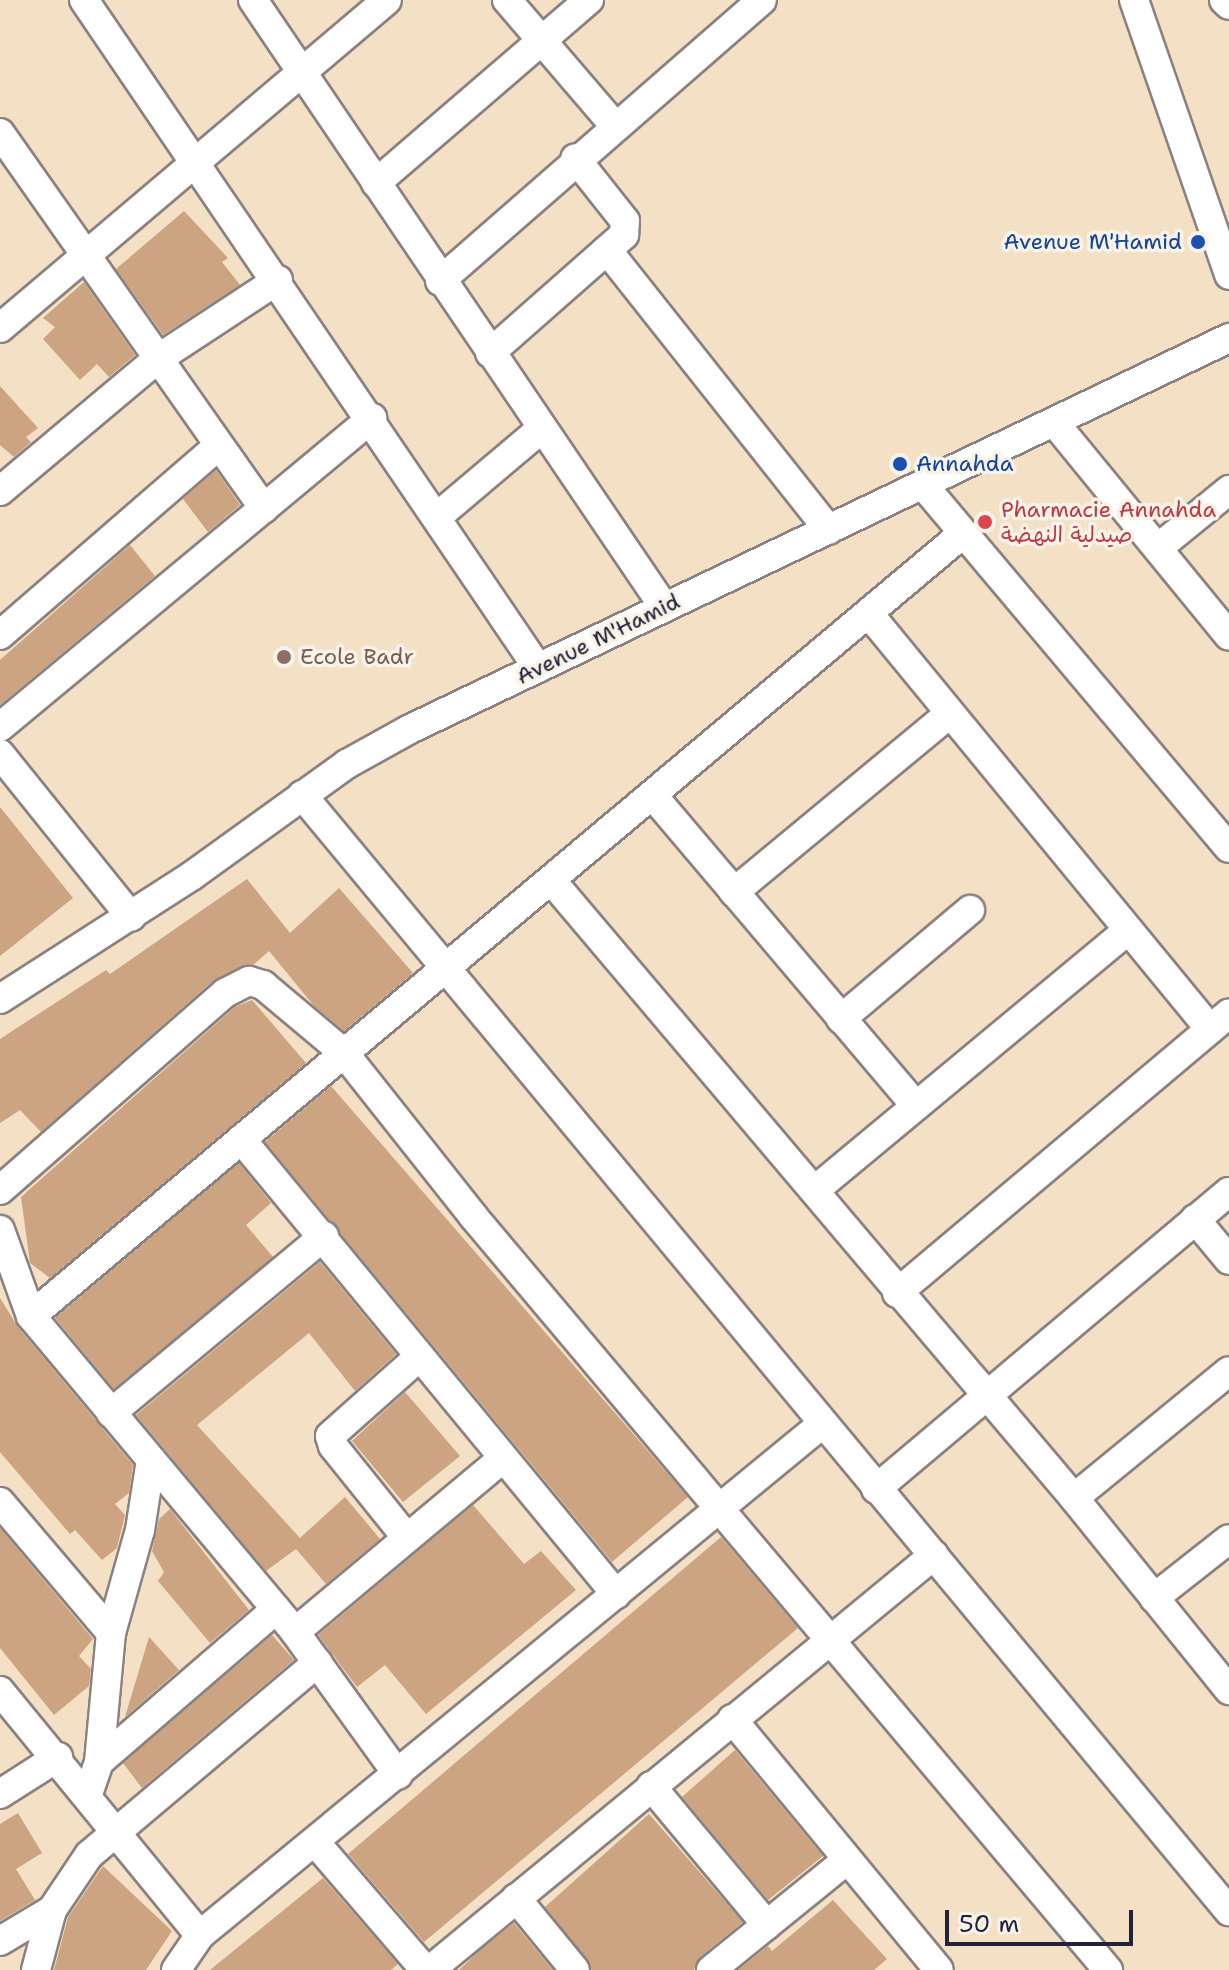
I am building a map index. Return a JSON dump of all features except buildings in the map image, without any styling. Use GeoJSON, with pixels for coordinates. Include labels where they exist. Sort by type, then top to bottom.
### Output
{"type":"FeatureCollection","features":[{"type":"Feature","properties":{"kind":"street"},"geometry":{"type":"LineString","coordinates":[[84,0],[372,418],[538,668]]}},
{"type":"Feature","properties":{"kind":"street"},"geometry":{"type":"LineString","coordinates":[[253,0],[440,281],[664,607]]}},
{"type":"Feature","properties":{"kind":"street"},"geometry":{"type":"LineString","coordinates":[[2,323],[89,257],[387,0]]}},
{"type":"Feature","properties":{"kind":"street"},"geometry":{"type":"LineString","coordinates":[[507,0],[615,126]]}},
{"type":"Feature","properties":{"kind":"street"},"geometry":{"type":"LineString","coordinates":[[376,183],[589,0]]}},
{"type":"Feature","properties":{"kind":"street"},"geometry":{"type":"LineString","coordinates":[[440,281],[575,158],[762,0]]}},
{"type":"Feature","properties":{"kind":"street"},"geometry":{"type":"LineString","coordinates":[[1134,0],[1226,256]]}},
{"type":"Feature","properties":{"kind":"street"},"geometry":{"type":"LineString","coordinates":[[1224,0],[1229,5]]}},
{"type":"Feature","properties":{"kind":"street"},"geometry":{"type":"LineString","coordinates":[[0,133],[89,257],[156,360],[264,509]]}},
{"type":"Feature","properties":{"kind":"street"},"geometry":{"type":"LineString","coordinates":[[490,353],[624,235],[625,221],[575,158]]}},
{"type":"Feature","properties":{"kind":"street"},"geometry":{"type":"LineString","coordinates":[[607,250],[829,530]]}},
{"type":"Feature","properties":{"kind":"street"},"geometry":{"type":"LineString","coordinates":[[0,491],[156,360],[278,280]]}},
{"type":"Feature","properties":{"kind":"street","name":"Avenue M'Hamid"},"geometry":{"type":"LineString","coordinates":[[0,999],[131,917],[302,795],[408,730],[1229,338]]}},
{"type":"Feature","properties":{"kind":"street"},"geometry":{"type":"LineString","coordinates":[[0,727],[372,418]]}},
{"type":"Feature","properties":{"kind":"street"},"geometry":{"type":"LineString","coordinates":[[1054,422],[1229,636]]}},
{"type":"Feature","properties":{"kind":"street"},"geometry":{"type":"LineString","coordinates":[[438,516],[542,428]]}},
{"type":"Feature","properties":{"kind":"street"},"geometry":{"type":"LineString","coordinates":[[0,635],[218,446]]}},
{"type":"Feature","properties":{"kind":"street"},"geometry":{"type":"LineString","coordinates":[[924,486],[961,535],[1229,848]]}},
{"type":"Feature","properties":{"kind":"street"},"geometry":{"type":"LineString","coordinates":[[1158,548],[1229,490]]}},
{"type":"Feature","properties":{"kind":"street"},"geometry":{"type":"LineString","coordinates":[[31,1316],[446,966],[654,797],[961,535]]}},
{"type":"Feature","properties":{"kind":"street"},"geometry":{"type":"LineString","coordinates":[[869,614],[948,715],[1128,930],[1219,1021],[897,1293]]}},
{"type":"Feature","properties":{"kind":"street"},"geometry":{"type":"LineString","coordinates":[[734,892],[948,715]]}},
{"type":"Feature","properties":{"kind":"street"},"geometry":{"type":"LineString","coordinates":[[0,754],[131,917]]}},
{"type":"Feature","properties":{"kind":"street"},"geometry":{"type":"LineString","coordinates":[[302,795],[1229,1911]]}},
{"type":"Feature","properties":{"kind":"street"},"geometry":{"type":"LineString","coordinates":[[654,797],[916,1106]]}},
{"type":"Feature","properties":{"kind":"street"},"geometry":{"type":"LineString","coordinates":[[551,880],[815,1190],[897,1293],[1074,1498],[1229,1690]]}},
{"type":"Feature","properties":{"kind":"street"},"geometry":{"type":"LineString","coordinates":[[841,1019],[970,910]]}},
{"type":"Feature","properties":{"kind":"street"},"geometry":{"type":"LineString","coordinates":[[815,1190],[1128,930]]}},
{"type":"Feature","properties":{"kind":"street"},"geometry":{"type":"LineString","coordinates":[[0,1190],[225,993],[249,981],[281,997],[344,1053],[473,1216],[832,1638],[1108,1970]]}},
{"type":"Feature","properties":{"kind":"street"},"geometry":{"type":"LineString","coordinates":[[241,1139],[616,1594]]}},
{"type":"Feature","properties":{"kind":"street"},"geometry":{"type":"LineString","coordinates":[[876,1489],[1229,1192]]}},
{"type":"Feature","properties":{"kind":"street"},"geometry":{"type":"LineString","coordinates":[[1195,1219],[1229,1260]]}},
{"type":"Feature","properties":{"kind":"street"},"geometry":{"type":"LineString","coordinates":[[0,1230],[7,1275],[31,1316],[295,1632],[398,1775]]}},
{"type":"Feature","properties":{"kind":"street"},"geometry":{"type":"LineString","coordinates":[[111,1413],[324,1236]]}},
{"type":"Feature","properties":{"kind":"street"},"geometry":{"type":"LineString","coordinates":[[407,1538],[333,1446],[330,1436],[420,1356]]}},
{"type":"Feature","properties":{"kind":"street"},"geometry":{"type":"LineString","coordinates":[[1074,1498],[1229,1371]]}},
{"type":"Feature","properties":{"kind":"street"},"geometry":{"type":"LineString","coordinates":[[176,1970],[200,1935],[822,1424]]}},
{"type":"Feature","properties":{"kind":"street"},"geometry":{"type":"LineString","coordinates":[[295,1632],[503,1458]]}},
{"type":"Feature","properties":{"kind":"street"},"geometry":{"type":"LineString","coordinates":[[88,1794],[99,1762],[111,1633],[140,1530],[151,1460]]}},
{"type":"Feature","properties":{"kind":"street"},"geometry":{"type":"LineString","coordinates":[[0,1502],[111,1633]]}},
{"type":"Feature","properties":{"kind":"street"},"geometry":{"type":"LineString","coordinates":[[1154,1598],[1229,1539]]}},
{"type":"Feature","properties":{"kind":"street"},"geometry":{"type":"LineString","coordinates":[[315,1842],[427,1970],[934,1555]]}},
{"type":"Feature","properties":{"kind":"street"},"geometry":{"type":"LineString","coordinates":[[99,1762],[276,1609]]}},
{"type":"Feature","properties":{"kind":"street"},"geometry":{"type":"LineString","coordinates":[[36,1970],[52,1910],[69,1881],[115,1829],[318,1662]]}},
{"type":"Feature","properties":{"kind":"street"},"geometry":{"type":"LineString","coordinates":[[0,1691],[58,1757],[200,1935]]}},
{"type":"Feature","properties":{"kind":"street"},"geometry":{"type":"LineString","coordinates":[[732,1719],[939,1970]]}},
{"type":"Feature","properties":{"kind":"street"},"geometry":{"type":"LineString","coordinates":[[0,1794],[58,1757]]}},
{"type":"Feature","properties":{"kind":"street"},"geometry":{"type":"LineString","coordinates":[[651,1786],[767,1925]]}},
{"type":"Feature","properties":{"kind":"street"},"geometry":{"type":"LineString","coordinates":[[711,1970],[847,1860]]}},
{"type":"Feature","properties":{"kind":"street"},"geometry":{"type":"LineString","coordinates":[[516,1898],[575,1970]]}},
{"type":"Feature","properties":{"kind":"street"},"geometry":{"type":"LineString","coordinates":[[0,1941],[52,1910]]}},
{"type":"Feature","properties":{"kind":"place","name":"Avenue M'Hamid"},"geometry":{"type":"Point","coordinates":[1198,242]}},
{"type":"Feature","properties":{"kind":"place","name":"Annahda"},"geometry":{"type":"Point","coordinates":[900,464]}},
{"type":"Feature","properties":{"kind":"place","name":"Pharmacie Annahda صيدلية النهضة"},"geometry":{"type":"Point","coordinates":[985,522]}},
{"type":"Feature","properties":{"kind":"place","name":"Ecole Badr"},"geometry":{"type":"Point","coordinates":[284,657]}}]}
